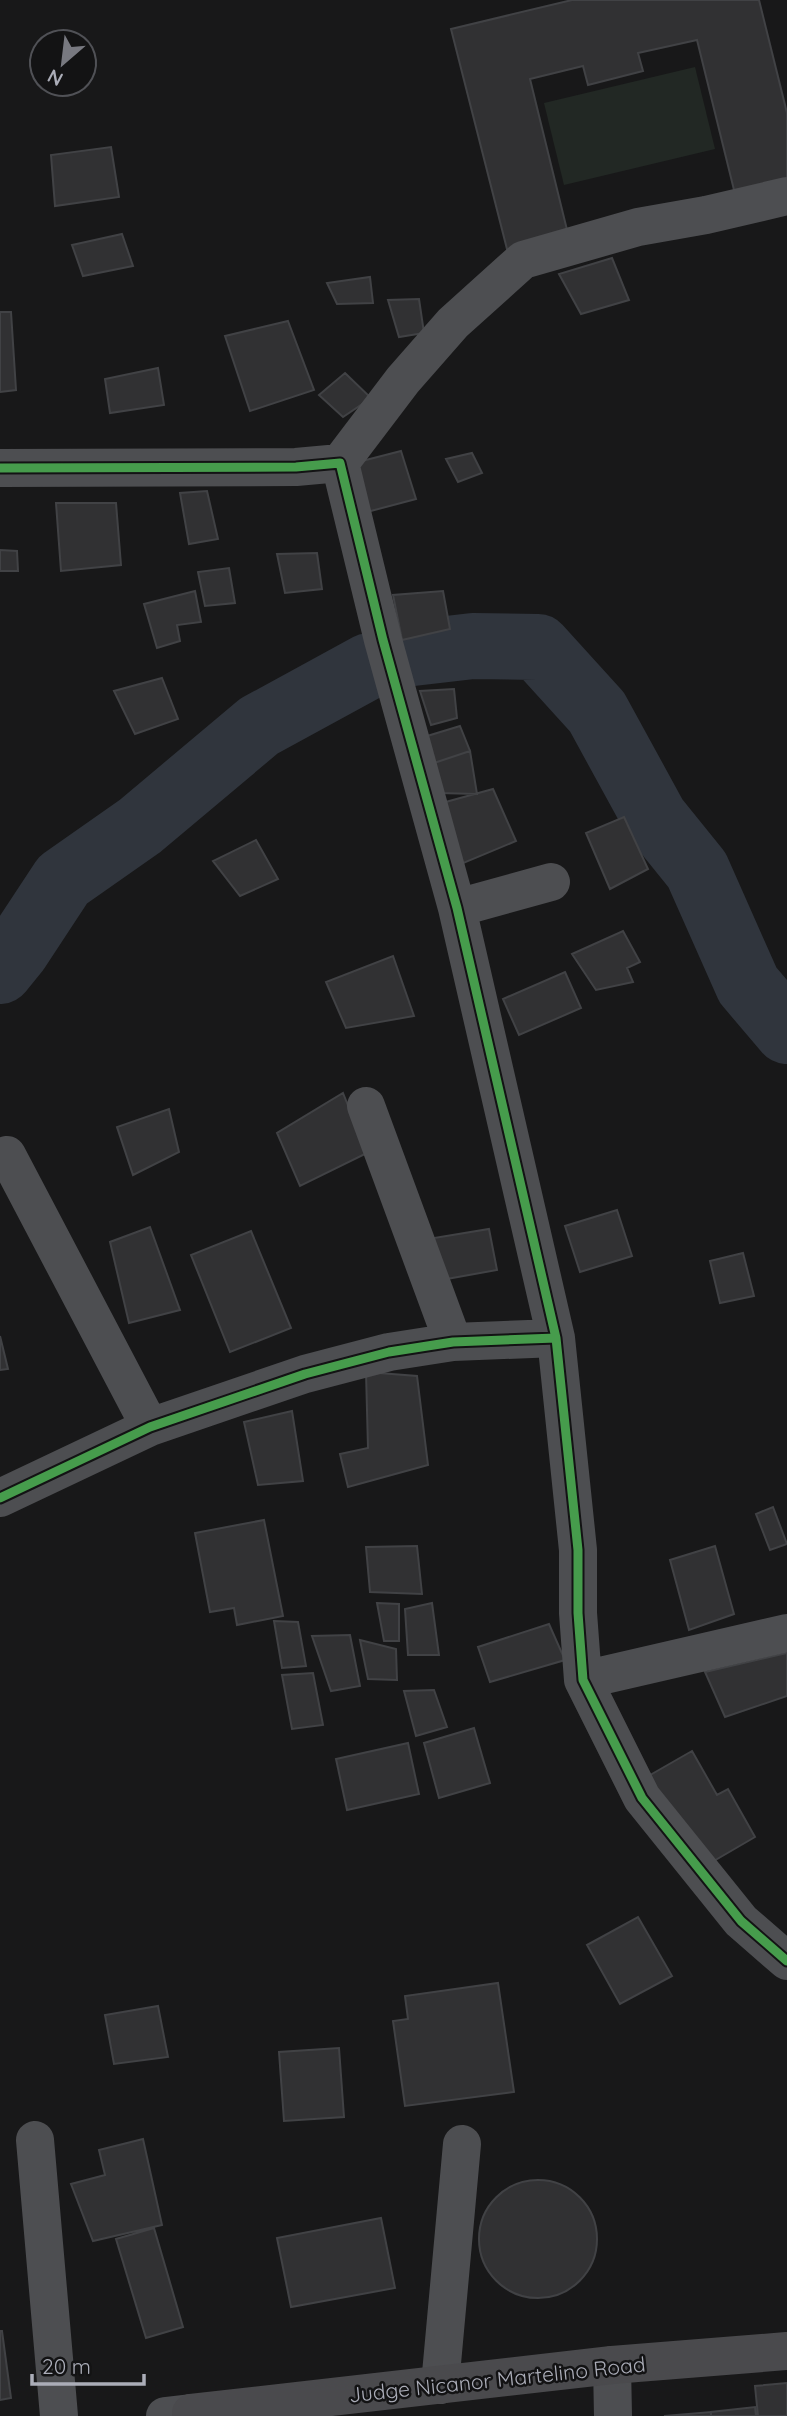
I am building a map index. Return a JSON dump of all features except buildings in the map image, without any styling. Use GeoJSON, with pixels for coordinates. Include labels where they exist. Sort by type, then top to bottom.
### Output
{"type":"FeatureCollection","features":[{"type":"Feature","properties":{"kind":"main road","name":"Judge Nicanor Martelino Road"},"geometry":{"type":"LineString","coordinates":[[183,2415],[612,2365],[787,2351]]}},
{"type":"Feature","properties":{"kind":"street"},"geometry":{"type":"LineString","coordinates":[[0,468],[296,467],[340,463],[403,380],[453,323],[523,260],[638,227],[706,215],[787,196]]}},
{"type":"Feature","properties":{"kind":"street"},"geometry":{"type":"LineString","coordinates":[[340,463],[386,652],[457,908],[556,1338],[578,1550],[578,1613],[583,1680],[642,1798],[741,1921],[787,1961]]}},
{"type":"Feature","properties":{"kind":"street"},"geometry":{"type":"LineString","coordinates":[[457,908],[551,882]]}},
{"type":"Feature","properties":{"kind":"street"},"geometry":{"type":"LineString","coordinates":[[366,1106],[453,1342]]}},
{"type":"Feature","properties":{"kind":"street"},"geometry":{"type":"LineString","coordinates":[[6,1155],[150,1427]]}},
{"type":"Feature","properties":{"kind":"street"},"geometry":{"type":"LineString","coordinates":[[0,1497],[150,1427],[305,1374],[388,1352],[453,1342],[556,1338]]}},
{"type":"Feature","properties":{"kind":"street"},"geometry":{"type":"LineString","coordinates":[[583,1680],[787,1633]]}},
{"type":"Feature","properties":{"kind":"street"},"geometry":{"type":"LineString","coordinates":[[35,2140],[59,2416]]}},
{"type":"Feature","properties":{"kind":"street"},"geometry":{"type":"LineString","coordinates":[[440,2385],[462,2144]]}},
{"type":"Feature","properties":{"kind":"street"},"geometry":{"type":"LineString","coordinates":[[612,2365],[612,2416]]}},
{"type":"Feature","properties":{"kind":"shaded area"},"geometry":{"type":"Polygon","coordinates":[[[695,67],[715,149],[564,185],[544,103],[695,67]]]}},
{"type":"Feature","properties":{"kind":"waterway"},"geometry":{"type":"LineString","coordinates":[[404,654],[473,646],[538,647],[597,712],[655,818],[697,870],[748,985],[787,1031]]}},
{"type":"Feature","properties":{"kind":"waterway"},"geometry":{"type":"LineString","coordinates":[[0,971],[63,880],[140,826],[259,726],[369,666]]}},
{"type":"Feature","properties":{"kind":"cycle path"},"geometry":{"type":"LineString","coordinates":[[0,468],[296,467],[340,463],[383,640],[457,908],[556,1338],[578,1550],[578,1613],[583,1680],[642,1798],[741,1921],[787,1961]]}},
{"type":"Feature","properties":{"kind":"cycle path"},"geometry":{"type":"LineString","coordinates":[[0,1498],[150,1427],[305,1374],[389,1352],[453,1342],[556,1338]]}}]}
